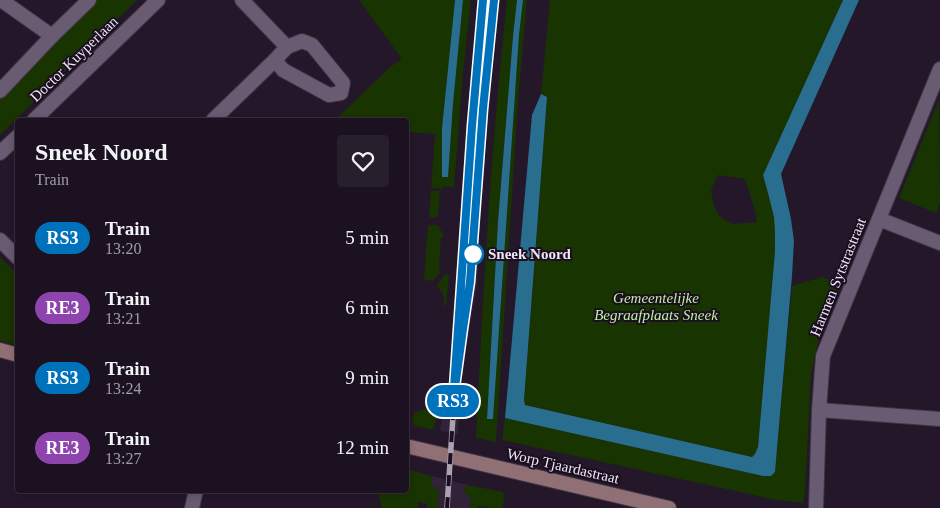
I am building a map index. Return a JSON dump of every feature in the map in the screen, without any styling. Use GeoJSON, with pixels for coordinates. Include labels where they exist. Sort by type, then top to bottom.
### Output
{"type":"FeatureCollection","features":[{"type":"Feature","properties":{"kind":"main road","name":"Worp Tjaardastraat"},"geometry":{"type":"LineString","coordinates":[[409,447],[669,508]]}},
{"type":"Feature","properties":{"kind":"street"},"geometry":{"type":"LineString","coordinates":[[1,0],[52,36]]}},
{"type":"Feature","properties":{"kind":"street","name":"Doctor Kuyperlaan"},"geometry":{"type":"LineString","coordinates":[[0,91],[89,0]]}},
{"type":"Feature","properties":{"kind":"street","name":"Doctor Kuyperlaan"},"geometry":{"type":"LineString","coordinates":[[36,118],[158,0]]}},
{"type":"Feature","properties":{"kind":"street"},"geometry":{"type":"LineString","coordinates":[[242,0],[287,47]]}},
{"type":"Feature","properties":{"kind":"street"},"geometry":{"type":"LineString","coordinates":[[214,118],[287,47],[302,41],[312,45],[344,83],[340,93],[329,95],[283,70],[275,60]]}},
{"type":"Feature","properties":{"kind":"street","name":"Harmen Sytstrastraat"},"geometry":{"type":"LineString","coordinates":[[816,508],[819,410],[823,356],[939,75]]}},
{"type":"Feature","properties":{"kind":"street"},"geometry":{"type":"LineString","coordinates":[[0,153],[15,139]]}},
{"type":"Feature","properties":{"kind":"street"},"geometry":{"type":"LineString","coordinates":[[878,219],[940,243]]}},
{"type":"Feature","properties":{"kind":"street"},"geometry":{"type":"LineString","coordinates":[[0,240],[15,255]]}},
{"type":"Feature","properties":{"kind":"street"},"geometry":{"type":"LineString","coordinates":[[819,410],[940,420]]}},
{"type":"Feature","properties":{"kind":"street"},"geometry":{"type":"LineString","coordinates":[[192,508],[195,493]]}},
{"type":"Feature","properties":{"kind":"shaded area"},"geometry":{"type":"Polygon","coordinates":[[[479,0],[498,0],[486,137],[477,284],[461,375],[458,434],[441,431],[440,428],[446,406],[448,406],[467,120],[479,0]]]}},
{"type":"Feature","properties":{"kind":"shaded area"},"geometry":{"type":"Polygon","coordinates":[[[432,476],[468,485],[464,490],[471,499],[470,508],[438,508],[439,489],[430,486],[432,476]]]}},
{"type":"Feature","properties":{"kind":"green space"},"geometry":{"type":"Polygon","coordinates":[[[93,0],[137,0],[17,118],[15,118],[0,135],[0,95],[93,0]]]}},
{"type":"Feature","properties":{"kind":"green space"},"geometry":{"type":"Polygon","coordinates":[[[359,0],[455,0],[442,128],[442,177],[448,177],[463,0],[471,0],[454,187],[443,186],[443,189],[431,188],[435,134],[409,132],[409,118],[337,118],[390,67],[402,59],[359,0]]]}},
{"type":"Feature","properties":{"kind":"green space"},"geometry":{"type":"Polygon","coordinates":[[[507,0],[517,0],[498,221],[487,419],[493,419],[519,35],[523,0],[527,0],[518,102],[496,442],[476,438],[488,219],[507,0]]]}},
{"type":"Feature","properties":{"kind":"green space","name":"Gemeentelijke Begraafplaats Sneek"},"geometry":{"type":"Polygon","coordinates":[[[550,0],[843,0],[763,175],[774,217],[775,251],[758,447],[752,457],[525,405],[547,97],[541,94],[550,0]],[[718,175],[711,190],[714,206],[719,215],[733,224],[757,222],[745,179],[718,175]]]}},
{"type":"Feature","properties":{"kind":"green space"},"geometry":{"type":"Polygon","coordinates":[[[939,100],[940,202],[936,213],[899,198],[939,100]]]}},
{"type":"Feature","properties":{"kind":"green space"},"geometry":{"type":"Polygon","coordinates":[[[431,191],[440,191],[437,218],[429,217],[431,191]]]}},
{"type":"Feature","properties":{"kind":"green space"},"geometry":{"type":"Polygon","coordinates":[[[437,225],[444,235],[441,238],[439,269],[441,271],[433,281],[424,280],[428,226],[437,225]]]}},
{"type":"Feature","properties":{"kind":"green space"},"geometry":{"type":"Polygon","coordinates":[[[0,257],[15,272],[15,345],[0,341],[0,257]]]}},
{"type":"Feature","properties":{"kind":"green space"},"geometry":{"type":"Polygon","coordinates":[[[445,274],[449,275],[446,306],[444,306],[443,295],[437,286],[445,274]]]}},
{"type":"Feature","properties":{"kind":"green space"},"geometry":{"type":"Polygon","coordinates":[[[822,277],[839,283],[822,324],[811,374],[803,503],[776,500],[502,440],[505,418],[763,476],[771,476],[775,472],[792,286],[822,277]]]}},
{"type":"Feature","properties":{"kind":"green space"},"geometry":{"type":"Polygon","coordinates":[[[437,398],[441,398],[440,407],[433,430],[415,426],[412,421],[415,412],[427,408],[437,398]]]}},
{"type":"Feature","properties":{"kind":"green space"},"geometry":{"type":"Polygon","coordinates":[[[409,470],[432,476],[431,486],[439,489],[438,508],[426,508],[427,504],[418,502],[418,508],[382,508],[379,497],[380,493],[409,493],[409,470]]]}},
{"type":"Feature","properties":{"kind":"green space"},"geometry":{"type":"Polygon","coordinates":[[[468,485],[503,492],[502,508],[478,506],[478,508],[470,508],[471,499],[467,496],[464,489],[468,485]]]}},
{"type":"Feature","properties":{"kind":"water"},"geometry":{"type":"Polygon","coordinates":[[[455,0],[463,0],[448,177],[442,177],[442,128],[455,0]]]}},
{"type":"Feature","properties":{"kind":"water"},"geometry":{"type":"Polygon","coordinates":[[[517,0],[523,0],[493,419],[487,419],[498,221],[517,0]]]}},
{"type":"Feature","properties":{"kind":"water"},"geometry":{"type":"Polygon","coordinates":[[[843,0],[859,0],[781,174],[794,241],[775,472],[771,476],[763,476],[505,418],[532,115],[541,94],[547,97],[525,405],[752,457],[755,454],[758,447],[775,251],[774,217],[763,175],[843,0]]]}},
{"type":"Feature","properties":{"kind":"railway"},"geometry":{"type":"LineString","coordinates":[[447,508],[472,126],[483,0]]}},
{"type":"Feature","properties":{"kind":"railway"},"geometry":{"type":"LineString","coordinates":[[465,318],[472,264],[483,109],[494,0]]}},
{"type":"Feature","properties":{"kind":"train","name":"RS3"},"geometry":{"type":"LineString","coordinates":[[483,0],[477,56],[453,402],[473,255],[483,109],[494,0]]}},
{"type":"Feature","properties":{"kind":"place","name":"Sneek Noord"},"geometry":{"type":"Point","coordinates":[473,254]}}]}
